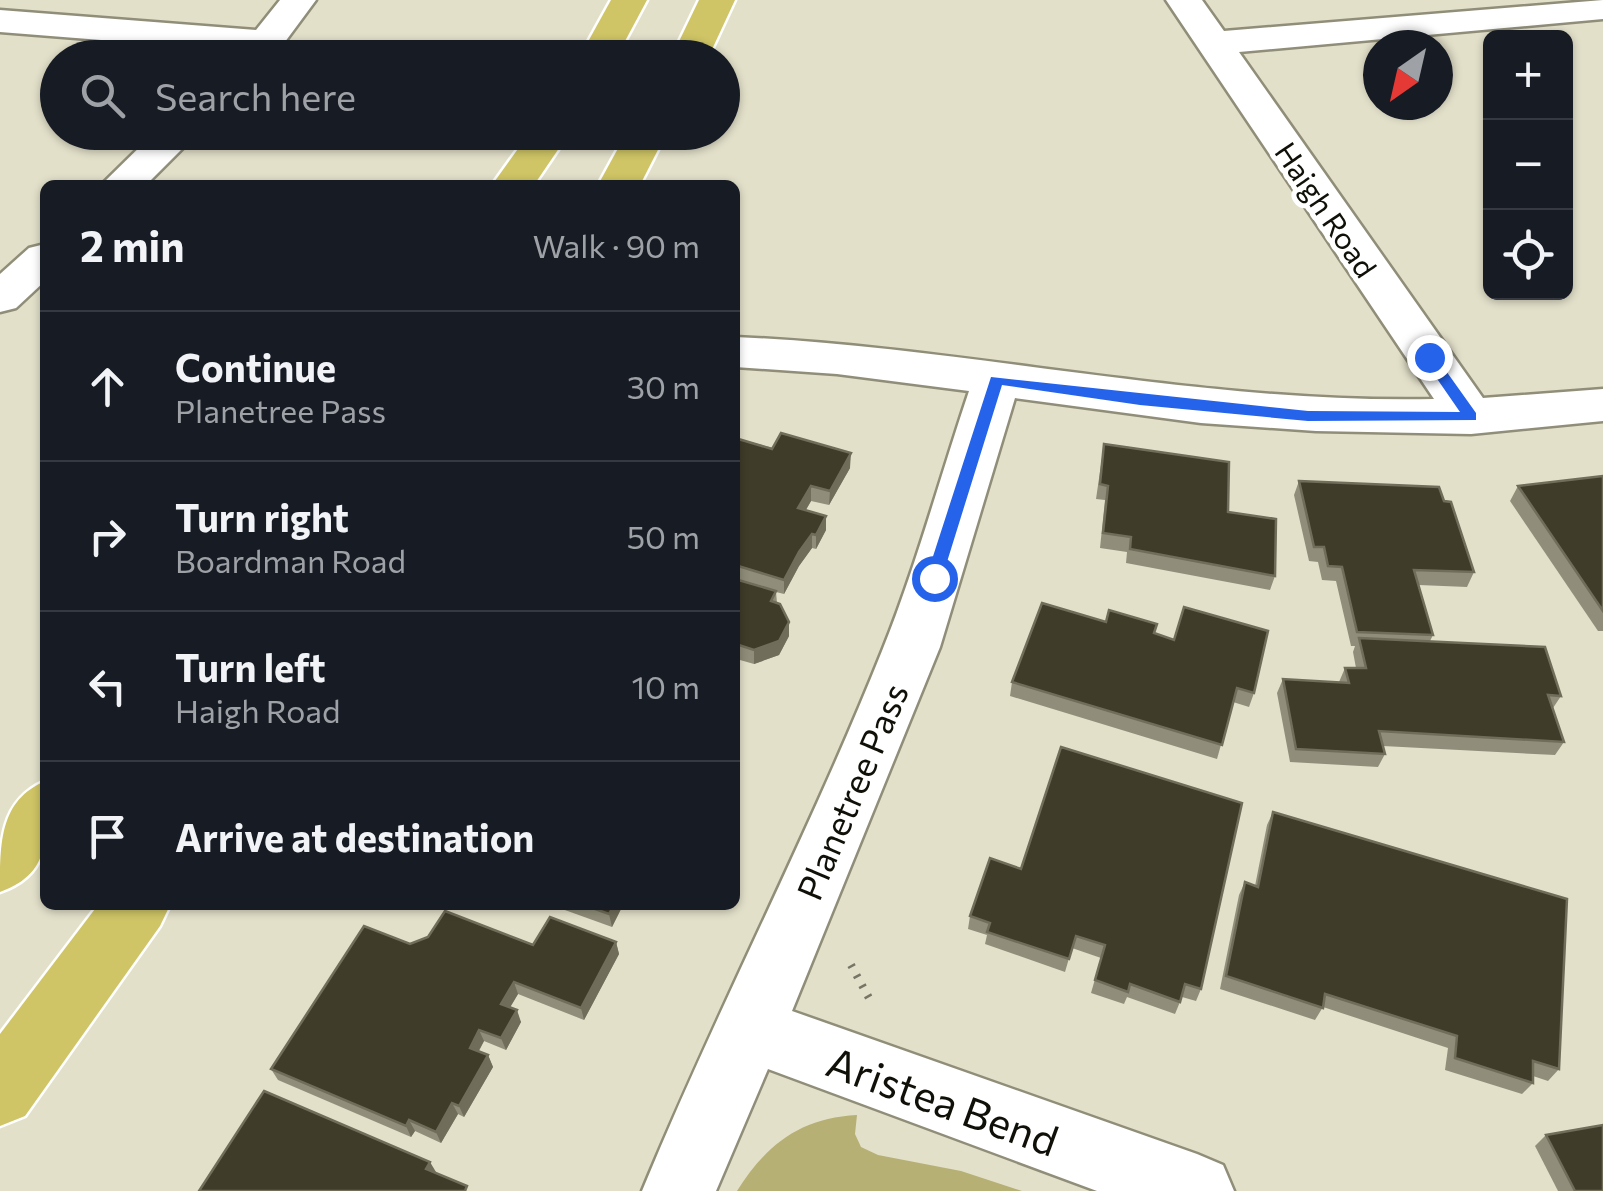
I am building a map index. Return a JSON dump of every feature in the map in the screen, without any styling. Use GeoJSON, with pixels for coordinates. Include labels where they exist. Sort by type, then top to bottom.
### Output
{"type":"FeatureCollection","features":[{"type":"Feature","properties":{"kind":"main road"},"geometry":{"type":"LineString","coordinates":[[607,40],[629,0]]}},
{"type":"Feature","properties":{"kind":"main road"},"geometry":{"type":"LineString","coordinates":[[698,40],[717,0]]}},
{"type":"Feature","properties":{"kind":"main road"},"geometry":{"type":"LineString","coordinates":[[516,180],[537,150]]}},
{"type":"Feature","properties":{"kind":"main road"},"geometry":{"type":"LineString","coordinates":[[622,180],[638,150]]}},
{"type":"Feature","properties":{"kind":"main road"},"geometry":{"type":"LineString","coordinates":[[0,864],[40,814]]}},
{"type":"Feature","properties":{"kind":"main road"},"geometry":{"type":"LineString","coordinates":[[0,1092],[133,910]]}},
{"type":"Feature","properties":{"kind":"street"},"geometry":{"type":"LineString","coordinates":[[267,40],[298,0]]}},
{"type":"Feature","properties":{"kind":"street","name":"Haigh Road"},"geometry":{"type":"LineString","coordinates":[[1184,0],[1471,417]]}},
{"type":"Feature","properties":{"kind":"street"},"geometry":{"type":"LineString","coordinates":[[1214,43],[1603,8]]}},
{"type":"Feature","properties":{"kind":"street"},"geometry":{"type":"LineString","coordinates":[[0,21],[170,40]]}},
{"type":"Feature","properties":{"kind":"street"},"geometry":{"type":"LineString","coordinates":[[127,180],[160,150]]}},
{"type":"Feature","properties":{"kind":"street"},"geometry":{"type":"LineString","coordinates":[[0,298],[40,261]]}},
{"type":"Feature","properties":{"kind":"street"},"geometry":{"type":"LineString","coordinates":[[740,333],[804,354]]}},
{"type":"Feature","properties":{"kind":"street"},"geometry":{"type":"LineString","coordinates":[[740,352],[804,354],[1269,413],[1336,418],[1471,417],[1603,406]]}},
{"type":"Feature","properties":{"kind":"street","name":"Planetree Pass"},"geometry":{"type":"LineString","coordinates":[[679,1191],[747,1028],[853,794],[912,647],[996,380]]}},
{"type":"Feature","properties":{"kind":"street","name":"Aristea Bend"},"geometry":{"type":"LineString","coordinates":[[747,1028],[1196,1191]]}},
{"type":"Feature","properties":{"kind":"shaded area"},"geometry":{"type":"Polygon","coordinates":[[[857,1115],[855,1134],[861,1147],[878,1155],[961,1171],[1022,1191],[737,1191],[760,1160],[786,1137],[818,1122],[857,1115]]]}},
{"type":"Feature","properties":{"kind":"building"},"geometry":{"type":"Polygon","coordinates":[[[781,433],[851,453],[830,491],[811,486],[798,508],[826,516],[784,580],[740,567],[740,439],[772,449],[781,433]]]}},
{"type":"Feature","properties":{"kind":"building"},"geometry":{"type":"Polygon","coordinates":[[[1104,444],[1229,462],[1228,512],[1276,519],[1275,576],[1130,549],[1131,537],[1103,533],[1108,486],[1100,484],[1104,444]]]}},
{"type":"Feature","properties":{"kind":"building"},"geometry":{"type":"Polygon","coordinates":[[[1603,476],[1603,611],[1518,486],[1603,476]]]}},
{"type":"Feature","properties":{"kind":"building"},"geometry":{"type":"Polygon","coordinates":[[[1299,481],[1439,487],[1444,501],[1451,502],[1474,572],[1414,570],[1433,635],[1357,632],[1342,567],[1328,566],[1324,547],[1314,547],[1299,481]]]}},
{"type":"Feature","properties":{"kind":"building"},"geometry":{"type":"Polygon","coordinates":[[[740,580],[776,591],[771,601],[780,604],[789,622],[779,641],[754,650],[740,645],[740,580]]]}},
{"type":"Feature","properties":{"kind":"building"},"geometry":{"type":"Polygon","coordinates":[[[1042,603],[1106,622],[1109,610],[1157,624],[1154,633],[1174,640],[1184,607],[1268,631],[1254,693],[1237,688],[1222,745],[1012,682],[1042,603]]]}},
{"type":"Feature","properties":{"kind":"building"},"geometry":{"type":"Polygon","coordinates":[[[1359,638],[1545,647],[1561,696],[1548,695],[1564,742],[1379,731],[1385,754],[1296,749],[1283,679],[1349,683],[1345,668],[1366,668],[1359,638]]]}},
{"type":"Feature","properties":{"kind":"building"},"geometry":{"type":"Polygon","coordinates":[[[1061,747],[1242,803],[1201,989],[1185,984],[1180,1002],[1130,984],[1128,992],[1095,980],[1105,945],[1076,936],[1069,959],[987,932],[990,923],[970,916],[990,858],[1021,869],[1061,747]]]}},
{"type":"Feature","properties":{"kind":"building"},"geometry":{"type":"Polygon","coordinates":[[[1273,812],[1567,899],[1559,1069],[1533,1061],[1533,1083],[1455,1058],[1457,1036],[1325,994],[1323,1008],[1226,976],[1245,882],[1258,887],[1273,812]]]}},
{"type":"Feature","properties":{"kind":"building"},"geometry":{"type":"Polygon","coordinates":[[[445,911],[533,945],[550,917],[616,942],[581,1008],[514,982],[501,1004],[517,1010],[501,1038],[479,1030],[470,1048],[488,1055],[459,1106],[452,1103],[436,1132],[409,1120],[406,1126],[271,1069],[364,926],[410,944],[428,937],[445,911]]]}},
{"type":"Feature","properties":{"kind":"building"},"geometry":{"type":"Polygon","coordinates":[[[264,1091],[430,1162],[426,1169],[467,1186],[465,1191],[199,1191],[264,1091]]]}},
{"type":"Feature","properties":{"kind":"building"},"geometry":{"type":"Polygon","coordinates":[[[1603,1125],[1603,1191],[1575,1191],[1546,1135],[1603,1125]]]}},
{"type":"Feature","properties":{"kind":"route"},"geometry":{"type":"LineString","coordinates":[[934,578],[996,380],[1252,412],[1336,418],[1471,417],[1429,357]]}}]}
